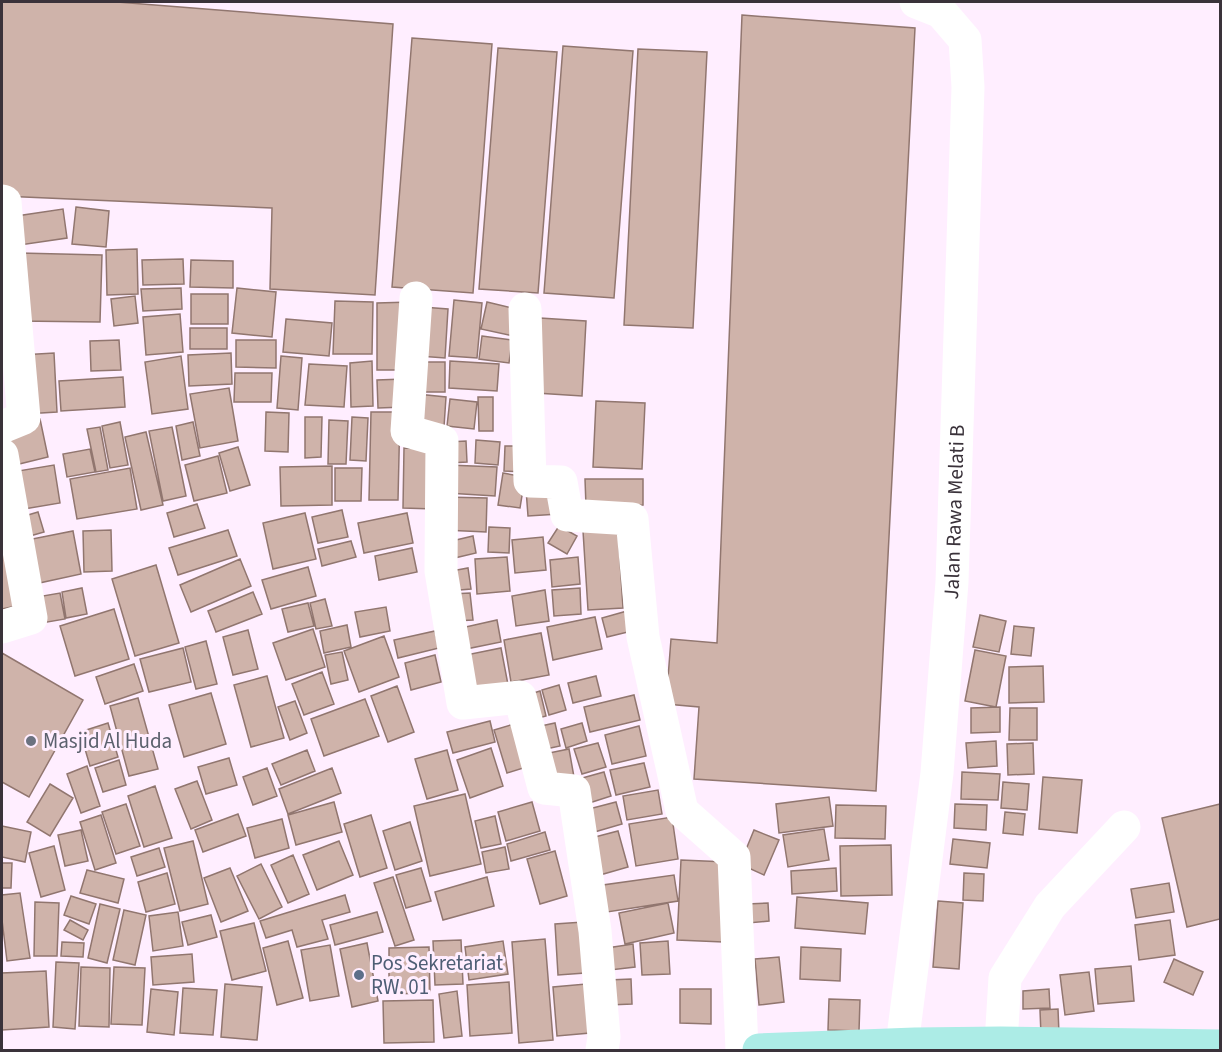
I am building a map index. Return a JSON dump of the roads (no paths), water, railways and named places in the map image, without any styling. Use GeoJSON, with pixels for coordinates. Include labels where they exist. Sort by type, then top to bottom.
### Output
{"type":"FeatureCollection","features":[{"type":"Feature","properties":{"kind":"main road"},"geometry":{"type":"LineString","coordinates":[[759,1050],[1001,1043],[1161,1048],[1221,1046]]}},
{"type":"Feature","properties":{"kind":"street","name":"Jalan Rawa Melati B"},"geometry":{"type":"LineString","coordinates":[[911,1047],[937,773],[952,582],[968,87],[965,40],[941,12],[916,2]]}},
{"type":"Feature","properties":{"kind":"street"},"geometry":{"type":"LineString","coordinates":[[2,201],[5,202],[24,418],[2,428]]}},
{"type":"Feature","properties":{"kind":"street"},"geometry":{"type":"LineString","coordinates":[[416,298],[407,431],[442,441],[441,571],[463,703],[520,697],[544,788],[574,791],[595,931],[604,1037],[602,1050]]}},
{"type":"Feature","properties":{"kind":"street"},"geometry":{"type":"LineString","coordinates":[[525,309],[530,481],[561,482],[567,515],[632,519],[643,637],[682,811],[734,857],[742,1050]]}},
{"type":"Feature","properties":{"kind":"street"},"geometry":{"type":"LineString","coordinates":[[2,455],[31,618],[2,627]]}},
{"type":"Feature","properties":{"kind":"street"},"geometry":{"type":"LineString","coordinates":[[1001,1043],[1005,978],[1050,906],[1124,826]]}},
{"type":"Feature","properties":{"kind":"place","name":"Masjid Al Huda"},"geometry":{"type":"Point","coordinates":[31,741]}},
{"type":"Feature","properties":{"kind":"place","name":"Pos Sekretariat RW. 01"},"geometry":{"type":"Point","coordinates":[359,975]}}]}
